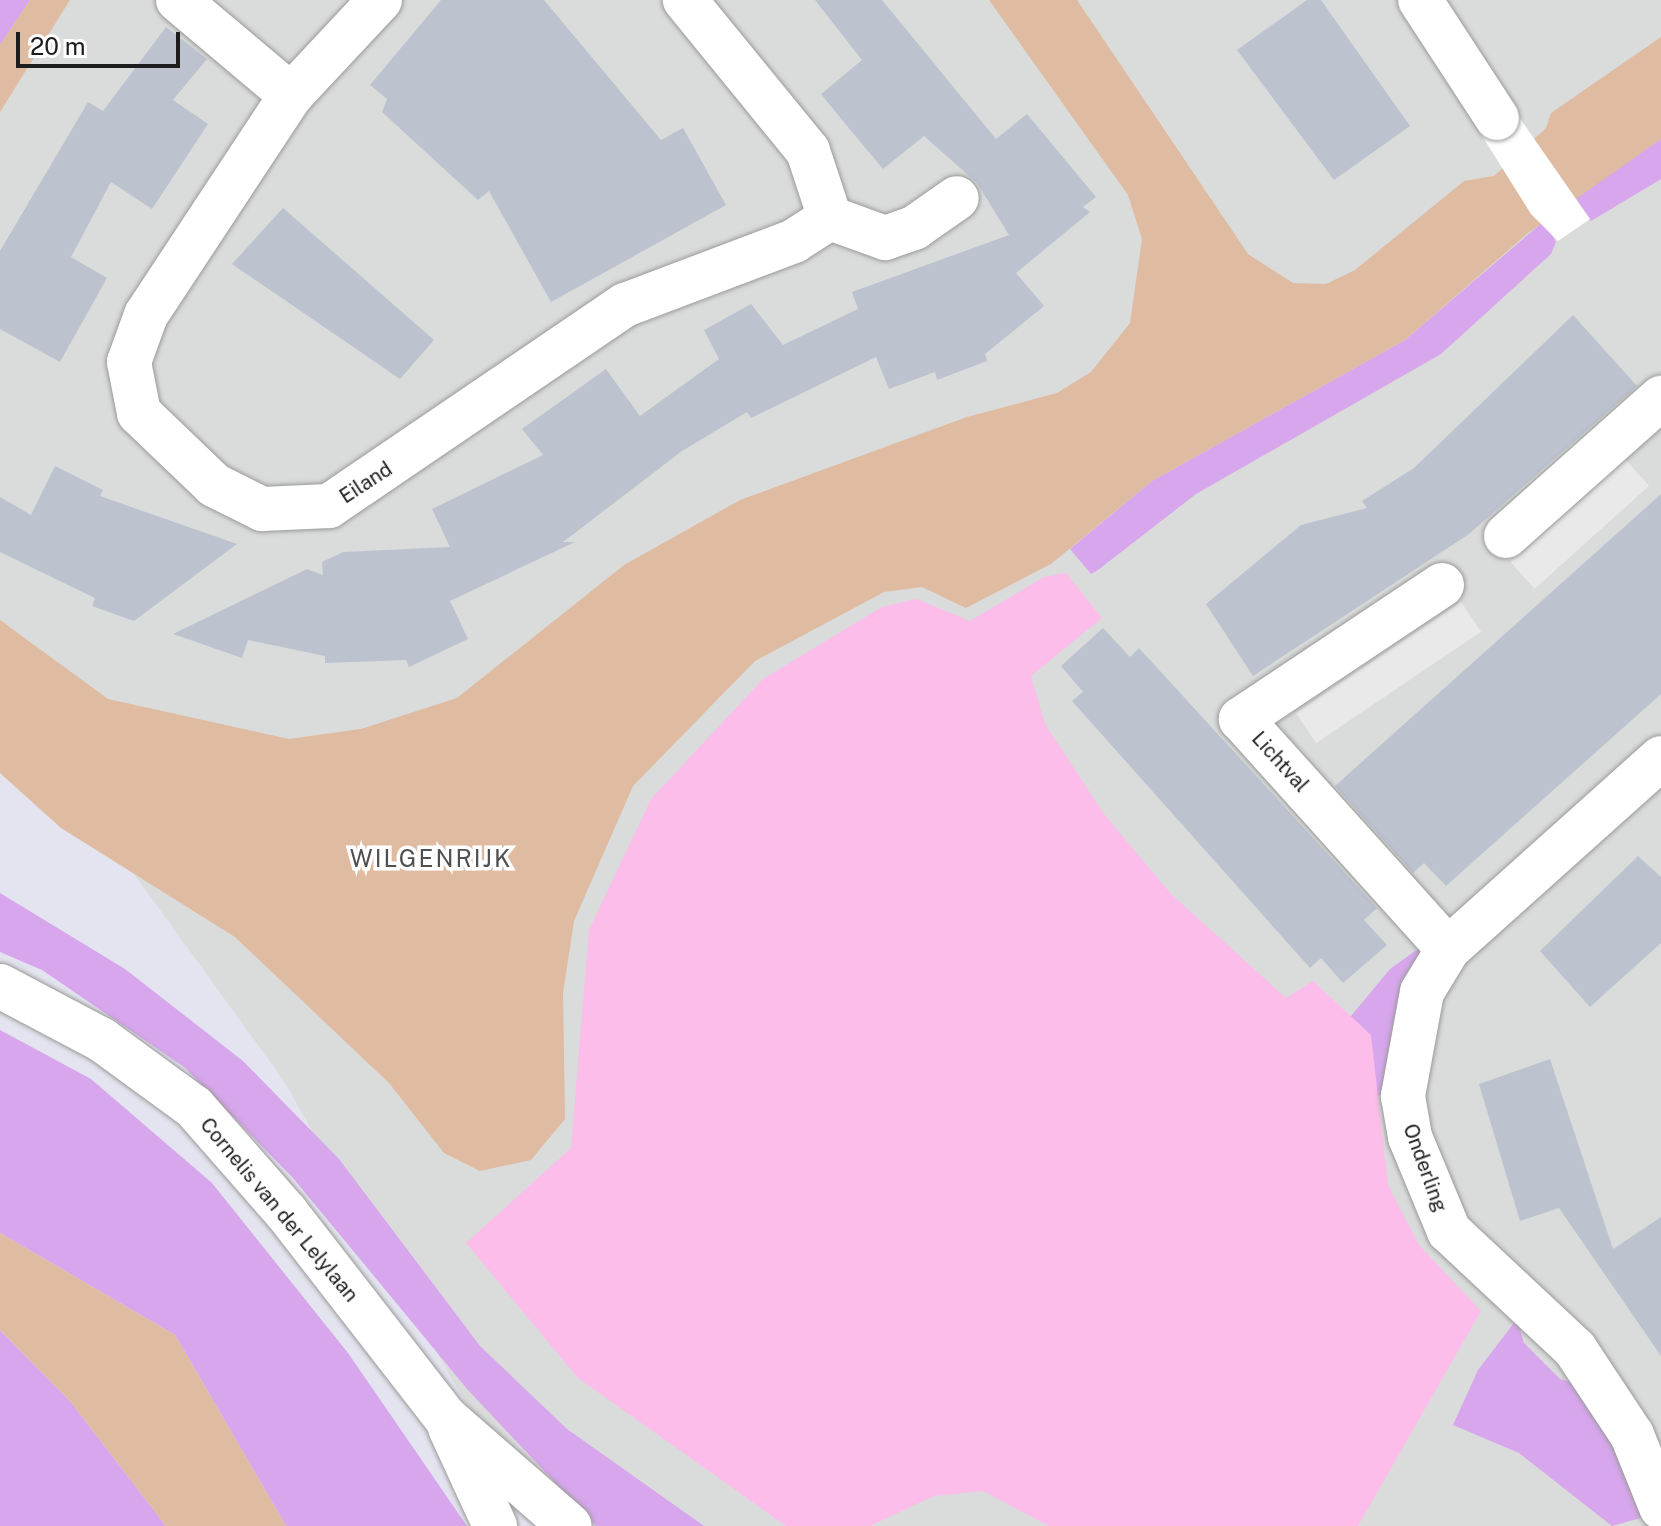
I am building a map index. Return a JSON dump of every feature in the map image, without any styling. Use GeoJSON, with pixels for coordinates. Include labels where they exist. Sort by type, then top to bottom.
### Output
{"type":"FeatureCollection","features":[{"type":"Feature","properties":{"kind":"street"},"geometry":{"type":"LineString","coordinates":[[178,0],[291,95]]}},
{"type":"Feature","properties":{"kind":"street","name":"Eiland"},"geometry":{"type":"LineString","coordinates":[[380,0],[291,95],[146,315],[129,362],[139,413],[214,485],[262,509],[329,506],[625,305],[794,241],[830,218]]}},
{"type":"Feature","properties":{"kind":"street"},"geometry":{"type":"LineString","coordinates":[[685,0],[808,151],[830,218],[885,238],[914,228],[957,198]]}},
{"type":"Feature","properties":{"kind":"street"},"geometry":{"type":"LineString","coordinates":[[1420,0],[1497,118]]}},
{"type":"Feature","properties":{"kind":"street"},"geometry":{"type":"LineString","coordinates":[[1506,536],[1661,398]]}},
{"type":"Feature","properties":{"kind":"street","name":"Lichtval"},"geometry":{"type":"LineString","coordinates":[[1442,585],[1241,719],[1448,949]]}},
{"type":"Feature","properties":{"kind":"street","name":"Onderling"},"geometry":{"type":"LineString","coordinates":[[1661,758],[1448,949],[1422,992],[1411,1033],[1403,1096],[1410,1137],[1449,1231],[1575,1349],[1632,1435],[1661,1507]]}},
{"type":"Feature","properties":{"kind":"street","name":"Cornelis van der Lelylaan"},"geometry":{"type":"LineString","coordinates":[[0,986],[102,1040],[194,1107],[286,1212],[446,1418],[570,1526]]}},
{"type":"Feature","properties":{"kind":"street","name":"Cornelis van der Lelylaan"},"geometry":{"type":"LineString","coordinates":[[446,1418],[495,1526]]}},
{"type":"Feature","properties":{"kind":"shaded area"},"geometry":{"type":"Polygon","coordinates":[[[0,0],[1661,0],[1661,1526],[535,1526],[284,1081],[16,711],[0,704],[0,0]]]}},
{"type":"Feature","properties":{"kind":"shaded area"},"geometry":{"type":"Polygon","coordinates":[[[0,0],[30,0],[0,45],[0,0]]]}},
{"type":"Feature","properties":{"kind":"shaded area"},"geometry":{"type":"Polygon","coordinates":[[[30,0],[70,0],[0,112],[0,45],[30,0]]]}},
{"type":"Feature","properties":{"kind":"shaded area"},"geometry":{"type":"Polygon","coordinates":[[[989,0],[1077,0],[1248,254],[1293,283],[1326,284],[1355,270],[1464,181],[1494,176],[1546,128],[1551,113],[1661,37],[1661,139],[1528,233],[1405,340],[1152,481],[1051,564],[966,608],[922,587],[884,592],[755,661],[633,786],[574,921],[563,993],[565,1119],[531,1160],[480,1171],[444,1153],[389,1083],[235,937],[61,828],[0,773],[0,620],[108,699],[289,739],[361,729],[457,698],[624,565],[740,500],[967,417],[1057,393],[1091,372],[1130,323],[1142,239],[1128,195],[989,0]]]}},
{"type":"Feature","properties":{"kind":"shaded area"},"geometry":{"type":"Polygon","coordinates":[[[1661,139],[1661,179],[1591,221],[1572,199],[1661,139]]]}},
{"type":"Feature","properties":{"kind":"shaded area"},"geometry":{"type":"Polygon","coordinates":[[[1544,221],[1556,242],[1551,254],[1441,354],[1196,494],[1091,574],[1070,549],[1152,481],[1405,340],[1544,221]]]}},
{"type":"Feature","properties":{"kind":"shaded area"},"geometry":{"type":"Polygon","coordinates":[[[1625,459],[1649,486],[1535,589],[1511,562],[1625,459]]]}},
{"type":"Feature","properties":{"kind":"shaded area"},"geometry":{"type":"Polygon","coordinates":[[[1066,573],[1102,618],[1031,676],[1045,724],[1104,814],[1171,894],[1286,998],[1313,981],[1371,1035],[1388,1185],[1419,1245],[1481,1311],[1358,1526],[1049,1526],[983,1491],[934,1496],[870,1526],[786,1526],[578,1378],[466,1243],[571,1148],[589,930],[651,799],[763,679],[882,607],[917,599],[970,621],[1044,577],[1066,573]]]}},
{"type":"Feature","properties":{"kind":"shaded area"},"geometry":{"type":"Polygon","coordinates":[[[1461,602],[1481,632],[1316,743],[1296,713],[1461,602]]]}},
{"type":"Feature","properties":{"kind":"shaded area"},"geometry":{"type":"Polygon","coordinates":[[[0,893],[125,969],[243,1061],[339,1159],[480,1346],[567,1429],[704,1526],[596,1526],[468,1390],[293,1178],[184,1067],[42,970],[0,952],[0,893]]]}},
{"type":"Feature","properties":{"kind":"shaded area"},"geometry":{"type":"Polygon","coordinates":[[[1422,946],[1388,1091],[1323,1122],[1342,1027],[1390,969],[1422,946]]]}},
{"type":"Feature","properties":{"kind":"shaded area"},"geometry":{"type":"Polygon","coordinates":[[[0,1030],[91,1079],[212,1183],[348,1353],[467,1526],[286,1526],[175,1335],[0,1233],[0,1030]]]}},
{"type":"Feature","properties":{"kind":"shaded area"},"geometry":{"type":"Polygon","coordinates":[[[0,1233],[175,1335],[286,1526],[166,1526],[70,1401],[0,1330],[0,1233]]]}},
{"type":"Feature","properties":{"kind":"shaded area"},"geometry":{"type":"Polygon","coordinates":[[[1517,1319],[1524,1343],[1560,1379],[1582,1385],[1651,1515],[1612,1526],[1519,1453],[1453,1425],[1478,1370],[1517,1319]]]}},
{"type":"Feature","properties":{"kind":"shaded area"},"geometry":{"type":"Polygon","coordinates":[[[0,1330],[70,1401],[166,1526],[0,1526],[0,1330]]]}},
{"type":"Feature","properties":{"kind":"pier"},"geometry":{"type":"Polygon","coordinates":[[[1512,107],[1590,219],[1558,241],[1531,214],[1479,131],[1512,107]]]}},
{"type":"Feature","properties":{"kind":"building"},"geometry":{"type":"Polygon","coordinates":[[[441,0],[544,0],[661,140],[683,128],[726,205],[551,302],[489,191],[478,200],[382,112],[387,99],[370,85],[441,0]]]}},
{"type":"Feature","properties":{"kind":"building"},"geometry":{"type":"Polygon","coordinates":[[[815,0],[882,0],[996,139],[1027,114],[1096,197],[1083,207],[1090,212],[1016,273],[1044,306],[985,354],[987,361],[937,380],[935,372],[889,389],[876,357],[751,418],[747,412],[682,451],[563,542],[575,542],[450,601],[468,639],[409,667],[406,660],[325,663],[325,656],[248,640],[242,658],[173,634],[307,569],[323,575],[322,562],[343,552],[450,547],[432,509],[543,455],[522,429],[606,369],[640,416],[719,359],[704,330],[751,304],[783,345],[858,309],[852,292],[1009,235],[977,183],[924,136],[883,169],[852,132],[821,94],[862,60],[815,0]]]}},
{"type":"Feature","properties":{"kind":"building"},"geometry":{"type":"Polygon","coordinates":[[[1307,0],[1321,0],[1410,126],[1334,180],[1237,50],[1307,0]]]}},
{"type":"Feature","properties":{"kind":"building"},"geometry":{"type":"Polygon","coordinates":[[[166,27],[207,59],[173,100],[208,124],[152,209],[111,182],[71,257],[107,278],[60,362],[0,329],[0,251],[88,102],[103,111],[166,27]]]}},
{"type":"Feature","properties":{"kind":"building"},"geometry":{"type":"Polygon","coordinates":[[[283,208],[434,340],[400,379],[232,264],[283,208]]]}},
{"type":"Feature","properties":{"kind":"building"},"geometry":{"type":"Polygon","coordinates":[[[1573,315],[1637,386],[1469,534],[1253,676],[1206,604],[1301,525],[1367,508],[1362,501],[1414,468],[1573,315]]]}},
{"type":"Feature","properties":{"kind":"building"},"geometry":{"type":"Polygon","coordinates":[[[55,466],[103,490],[100,496],[237,544],[134,621],[92,606],[95,598],[0,552],[0,497],[31,515],[55,466]]]}},
{"type":"Feature","properties":{"kind":"building"},"geometry":{"type":"Polygon","coordinates":[[[1661,494],[1661,694],[1446,886],[1424,863],[1413,873],[1335,786],[1661,494]]]}},
{"type":"Feature","properties":{"kind":"building"},"geometry":{"type":"Polygon","coordinates":[[[1103,628],[1130,657],[1139,648],[1377,908],[1364,920],[1387,945],[1343,983],[1321,958],[1310,968],[1072,701],[1083,692],[1061,666],[1103,628]]]}},
{"type":"Feature","properties":{"kind":"building"},"geometry":{"type":"Polygon","coordinates":[[[1638,856],[1661,877],[1661,943],[1590,1007],[1540,951],[1638,856]]]}},
{"type":"Feature","properties":{"kind":"building"},"geometry":{"type":"Polygon","coordinates":[[[1550,1059],[1613,1249],[1661,1217],[1661,1356],[1559,1208],[1520,1221],[1479,1084],[1550,1059]]]}},
{"type":"Feature","properties":{"kind":"district","name":"WILGENRIJK"},"geometry":{"type":"Point","coordinates":[431,859]}}]}
